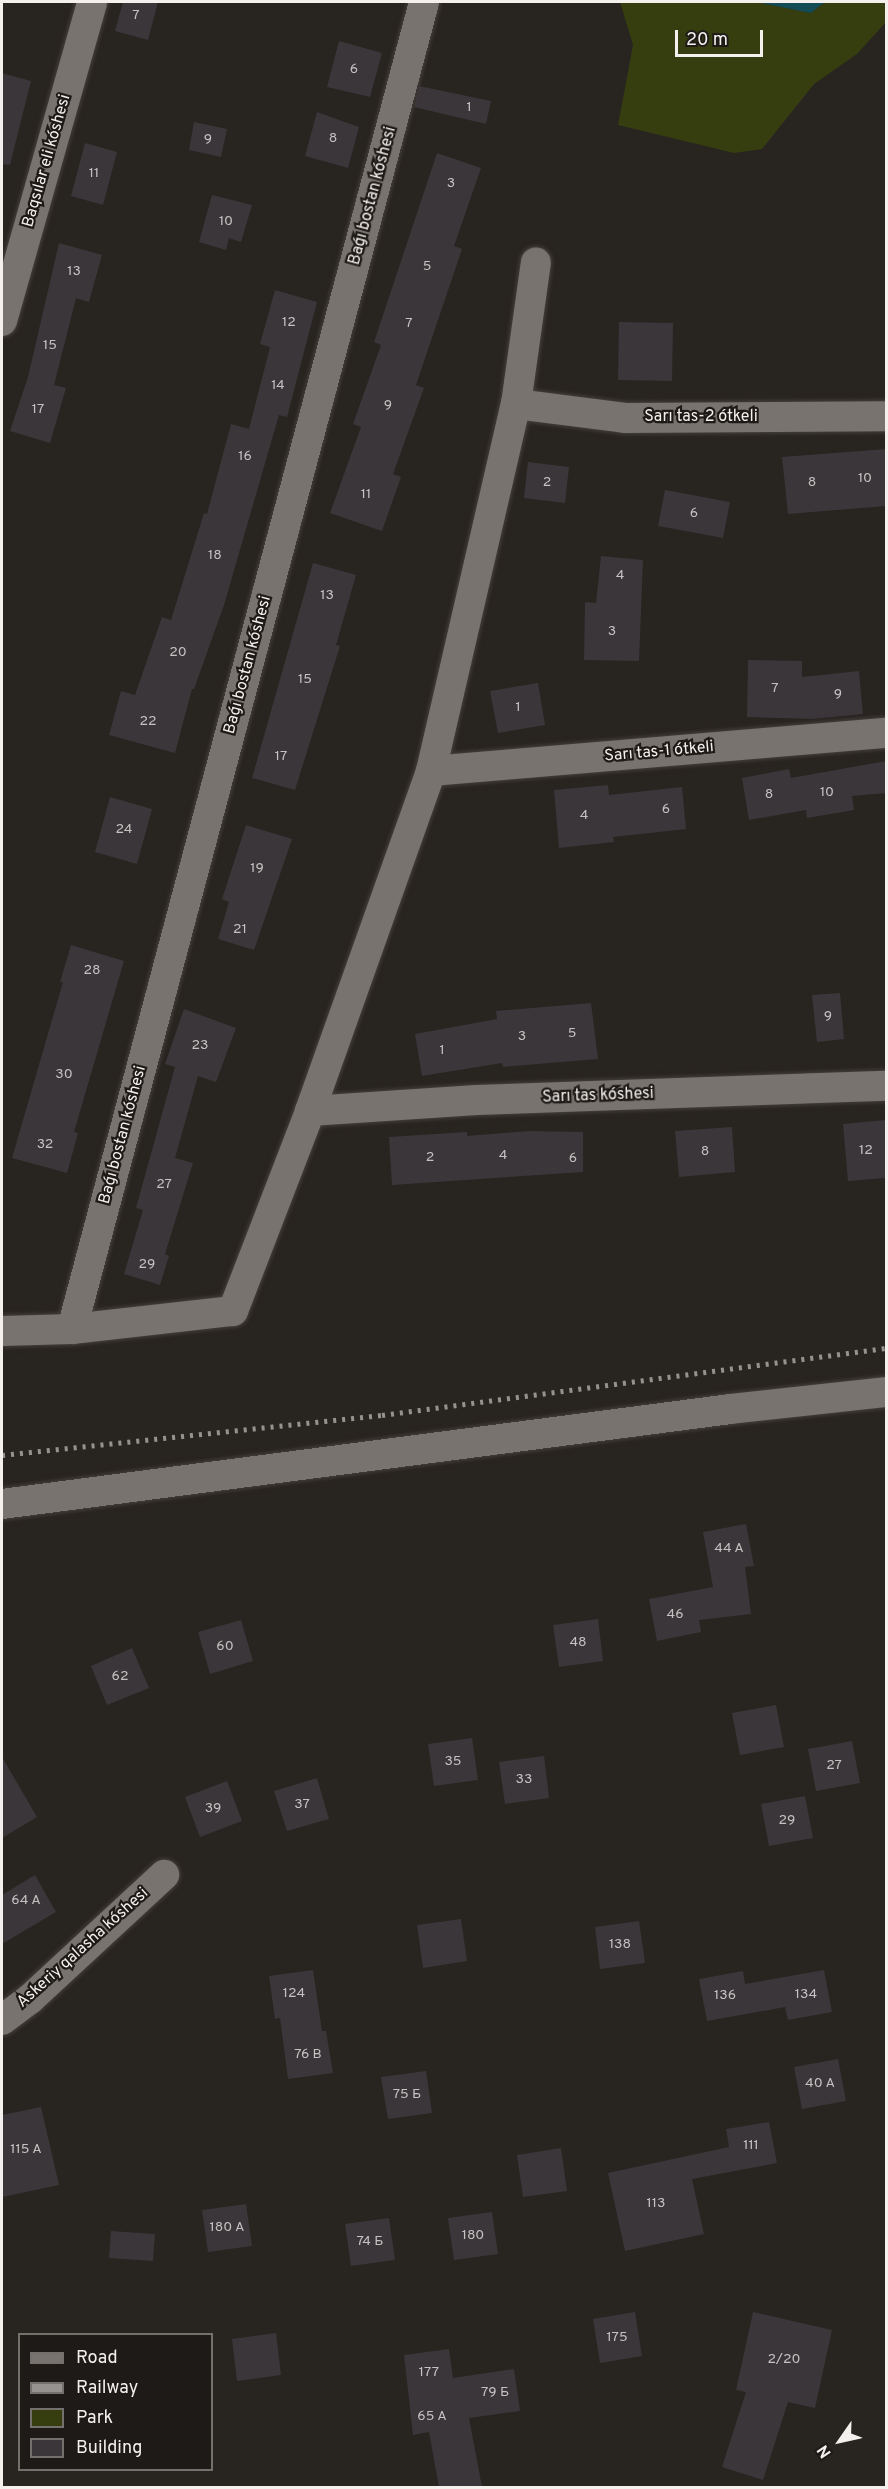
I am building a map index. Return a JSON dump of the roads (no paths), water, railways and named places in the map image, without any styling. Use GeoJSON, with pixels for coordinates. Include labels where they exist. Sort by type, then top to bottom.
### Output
{"type":"FeatureCollection","features":[{"type":"Feature","properties":{"kind":"street","name":"Baqsılar eli kóshesi"},"geometry":{"type":"LineString","coordinates":[[2,321],[92,2]]}},
{"type":"Feature","properties":{"kind":"street","name":"Baǵı bostan kóshesi"},"geometry":{"type":"LineString","coordinates":[[72,1329],[424,2]]}},
{"type":"Feature","properties":{"kind":"street"},"geometry":{"type":"LineString","coordinates":[[2,1331],[72,1329],[232,1311],[310,1111],[431,771],[516,404],[536,262]]}},
{"type":"Feature","properties":{"kind":"street","name":"Sarı tas-2 ótkeli"},"geometry":{"type":"LineString","coordinates":[[516,404],[625,418],[886,416]]}},
{"type":"Feature","properties":{"kind":"street","name":"Sarı tas-1 ótkeli"},"geometry":{"type":"LineString","coordinates":[[431,771],[886,733]]}},
{"type":"Feature","properties":{"kind":"street","name":"Sarı tas kóshesi"},"geometry":{"type":"LineString","coordinates":[[310,1111],[477,1100],[886,1086]]}},
{"type":"Feature","properties":{"kind":"street"},"geometry":{"type":"LineString","coordinates":[[2,1504],[730,1409],[886,1392]]}},
{"type":"Feature","properties":{"kind":"street","name":"Askeriy qalasha kóshesi"},"geometry":{"type":"LineString","coordinates":[[2,2020],[30,1999],[164,1875]]}},
{"type":"Feature","properties":{"kind":"water"},"geometry":{"type":"Polygon","coordinates":[[[756,2],[825,2],[811,13],[756,2]]]}},
{"type":"Feature","properties":{"kind":"railway"},"geometry":{"type":"LineString","coordinates":[[2,1455],[382,1415],[886,1348]]}}]}
